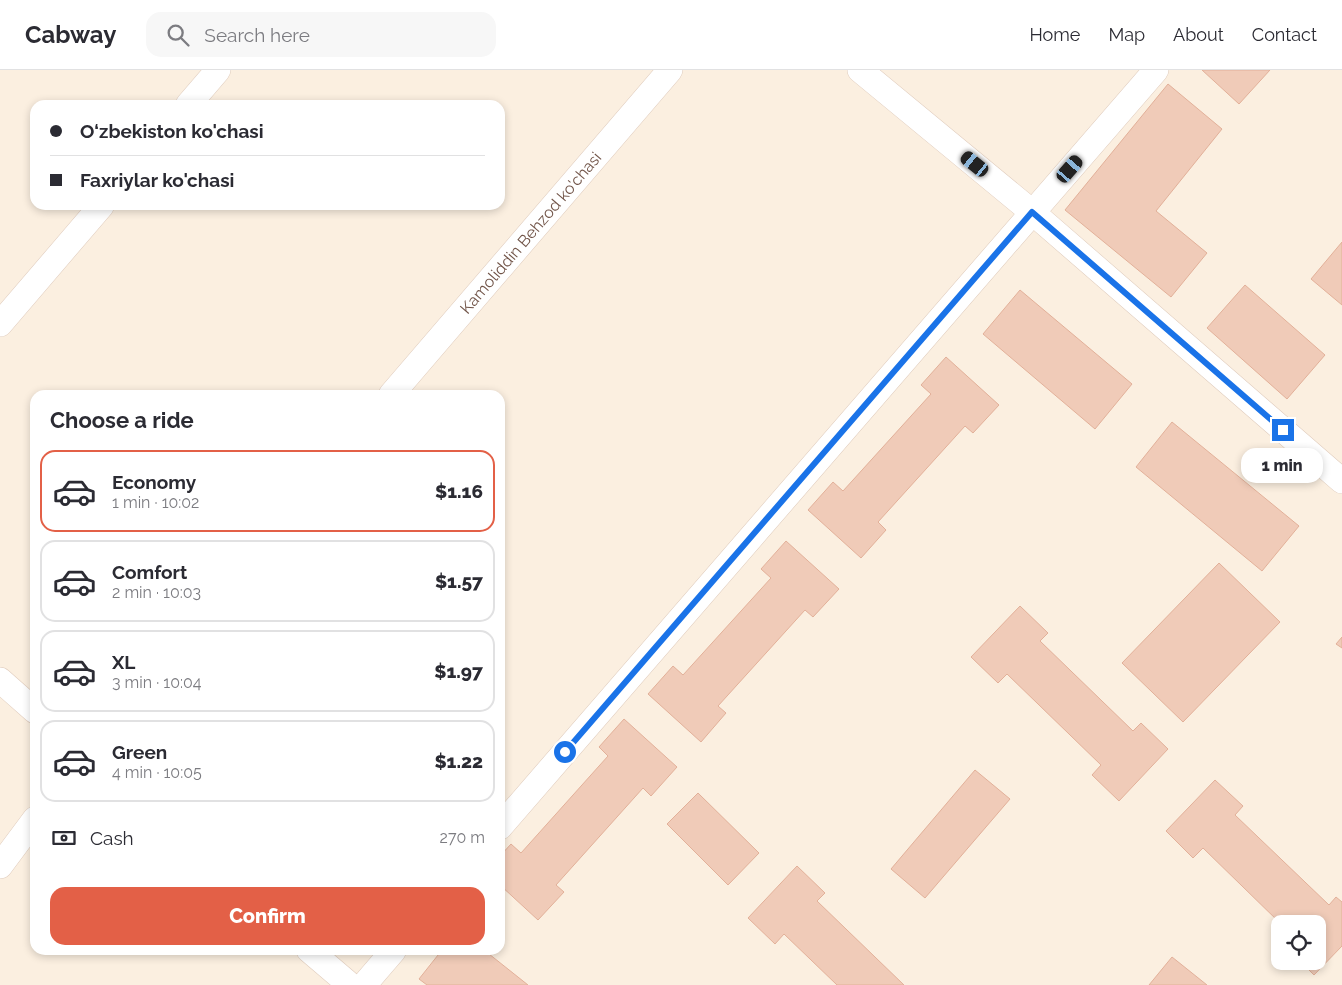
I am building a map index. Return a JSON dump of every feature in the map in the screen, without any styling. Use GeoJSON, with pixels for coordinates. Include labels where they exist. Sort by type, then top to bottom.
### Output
{"type":"FeatureCollection","features":[{"type":"Feature","properties":{"kind":"street"},"geometry":{"type":"LineString","coordinates":[[192,100],[218,70]]}},
{"type":"Feature","properties":{"kind":"street","name":"Kamoliddin Behzod ko'chasi"},"geometry":{"type":"LineString","coordinates":[[395,390],[670,70]]}},
{"type":"Feature","properties":{"kind":"street"},"geometry":{"type":"LineString","coordinates":[[860,70],[1032,212],[1342,481]]}},
{"type":"Feature","properties":{"kind":"street"},"geometry":{"type":"LineString","coordinates":[[505,822],[1156,70]]}},
{"type":"Feature","properties":{"kind":"street"},"geometry":{"type":"LineString","coordinates":[[0,324],[98,210]]}},
{"type":"Feature","properties":{"kind":"street"},"geometry":{"type":"LineString","coordinates":[[0,680],[30,707]]}},
{"type":"Feature","properties":{"kind":"street"},"geometry":{"type":"LineString","coordinates":[[0,866],[30,825]]}},
{"type":"Feature","properties":{"kind":"street"},"geometry":{"type":"LineString","coordinates":[[315,955],[350,985]]}},
{"type":"Feature","properties":{"kind":"street"},"geometry":{"type":"LineString","coordinates":[[364,985],[390,955]]}},
{"type":"Feature","properties":{"kind":"building"},"geometry":{"type":"Polygon","coordinates":[[[1202,70],[1270,70],[1239,104],[1202,70]]]}},
{"type":"Feature","properties":{"kind":"building"},"geometry":{"type":"Polygon","coordinates":[[[1168,84],[1222,129],[1156,211],[1207,253],[1171,297],[1065,210],[1168,84]]]}},
{"type":"Feature","properties":{"kind":"building"},"geometry":{"type":"Polygon","coordinates":[[[1342,242],[1342,305],[1311,279],[1342,242]]]}},
{"type":"Feature","properties":{"kind":"building"},"geometry":{"type":"Polygon","coordinates":[[[1245,285],[1325,355],[1287,399],[1207,328],[1245,285]]]}},
{"type":"Feature","properties":{"kind":"building"},"geometry":{"type":"Polygon","coordinates":[[[1020,290],[1132,384],[1095,429],[983,334],[1020,290]]]}},
{"type":"Feature","properties":{"kind":"building"},"geometry":{"type":"Polygon","coordinates":[[[946,357],[999,405],[973,433],[965,426],[878,522],[886,530],[861,558],[808,510],[833,482],[843,491],[931,394],[921,385],[946,357]]]}},
{"type":"Feature","properties":{"kind":"building"},"geometry":{"type":"Polygon","coordinates":[[[1172,422],[1299,526],[1262,571],[1136,467],[1172,422]]]}},
{"type":"Feature","properties":{"kind":"building"},"geometry":{"type":"Polygon","coordinates":[[[786,541],[839,589],[813,617],[805,610],[718,706],[726,713],[701,742],[648,694],[673,666],[683,675],[771,578],[761,569],[786,541]]]}},
{"type":"Feature","properties":{"kind":"building"},"geometry":{"type":"Polygon","coordinates":[[[1219,563],[1280,622],[1183,722],[1122,663],[1219,563]]]}},
{"type":"Feature","properties":{"kind":"building"},"geometry":{"type":"Polygon","coordinates":[[[1020,606],[1048,633],[1040,641],[1133,731],[1141,723],[1168,749],[1119,801],[1092,775],[1101,765],[1007,674],[998,683],[971,657],[1020,606]]]}},
{"type":"Feature","properties":{"kind":"building"},"geometry":{"type":"Polygon","coordinates":[[[1342,637],[1342,648],[1336,644],[1342,637]]]}},
{"type":"Feature","properties":{"kind":"building"},"geometry":{"type":"Polygon","coordinates":[[[624,719],[677,767],[651,796],[643,788],[556,885],[564,892],[538,920],[505,890],[505,851],[511,844],[521,853],[608,756],[599,747],[624,719]]]}},
{"type":"Feature","properties":{"kind":"building"},"geometry":{"type":"Polygon","coordinates":[[[975,770],[1010,799],[925,898],[891,869],[975,770]]]}},
{"type":"Feature","properties":{"kind":"building"},"geometry":{"type":"Polygon","coordinates":[[[1215,780],[1243,806],[1235,815],[1329,905],[1336,897],[1342,902],[1342,946],[1326,963],[1326,915],[1272,915],[1203,848],[1193,858],[1166,831],[1215,780]]]}},
{"type":"Feature","properties":{"kind":"building"},"geometry":{"type":"Polygon","coordinates":[[[698,793],[759,853],[728,885],[667,824],[698,793]]]}},
{"type":"Feature","properties":{"kind":"building"},"geometry":{"type":"Polygon","coordinates":[[[797,866],[825,893],[817,901],[904,985],[837,985],[784,934],[775,944],[748,918],[797,866]]]}},
{"type":"Feature","properties":{"kind":"building"},"geometry":{"type":"Polygon","coordinates":[[[438,955],[490,955],[528,985],[427,985],[419,979],[438,955]]]}},
{"type":"Feature","properties":{"kind":"building"},"geometry":{"type":"Polygon","coordinates":[[[1172,957],[1207,985],[1149,985],[1172,957]]]}},
{"type":"Feature","properties":{"kind":"building"},"geometry":{"type":"Polygon","coordinates":[[[1309,970],[1319,970],[1314,975],[1309,970]]]}},
{"type":"Feature","properties":{"kind":"route"},"geometry":{"type":"LineString","coordinates":[[565,752],[1032,212],[1283,430]]}}]}
